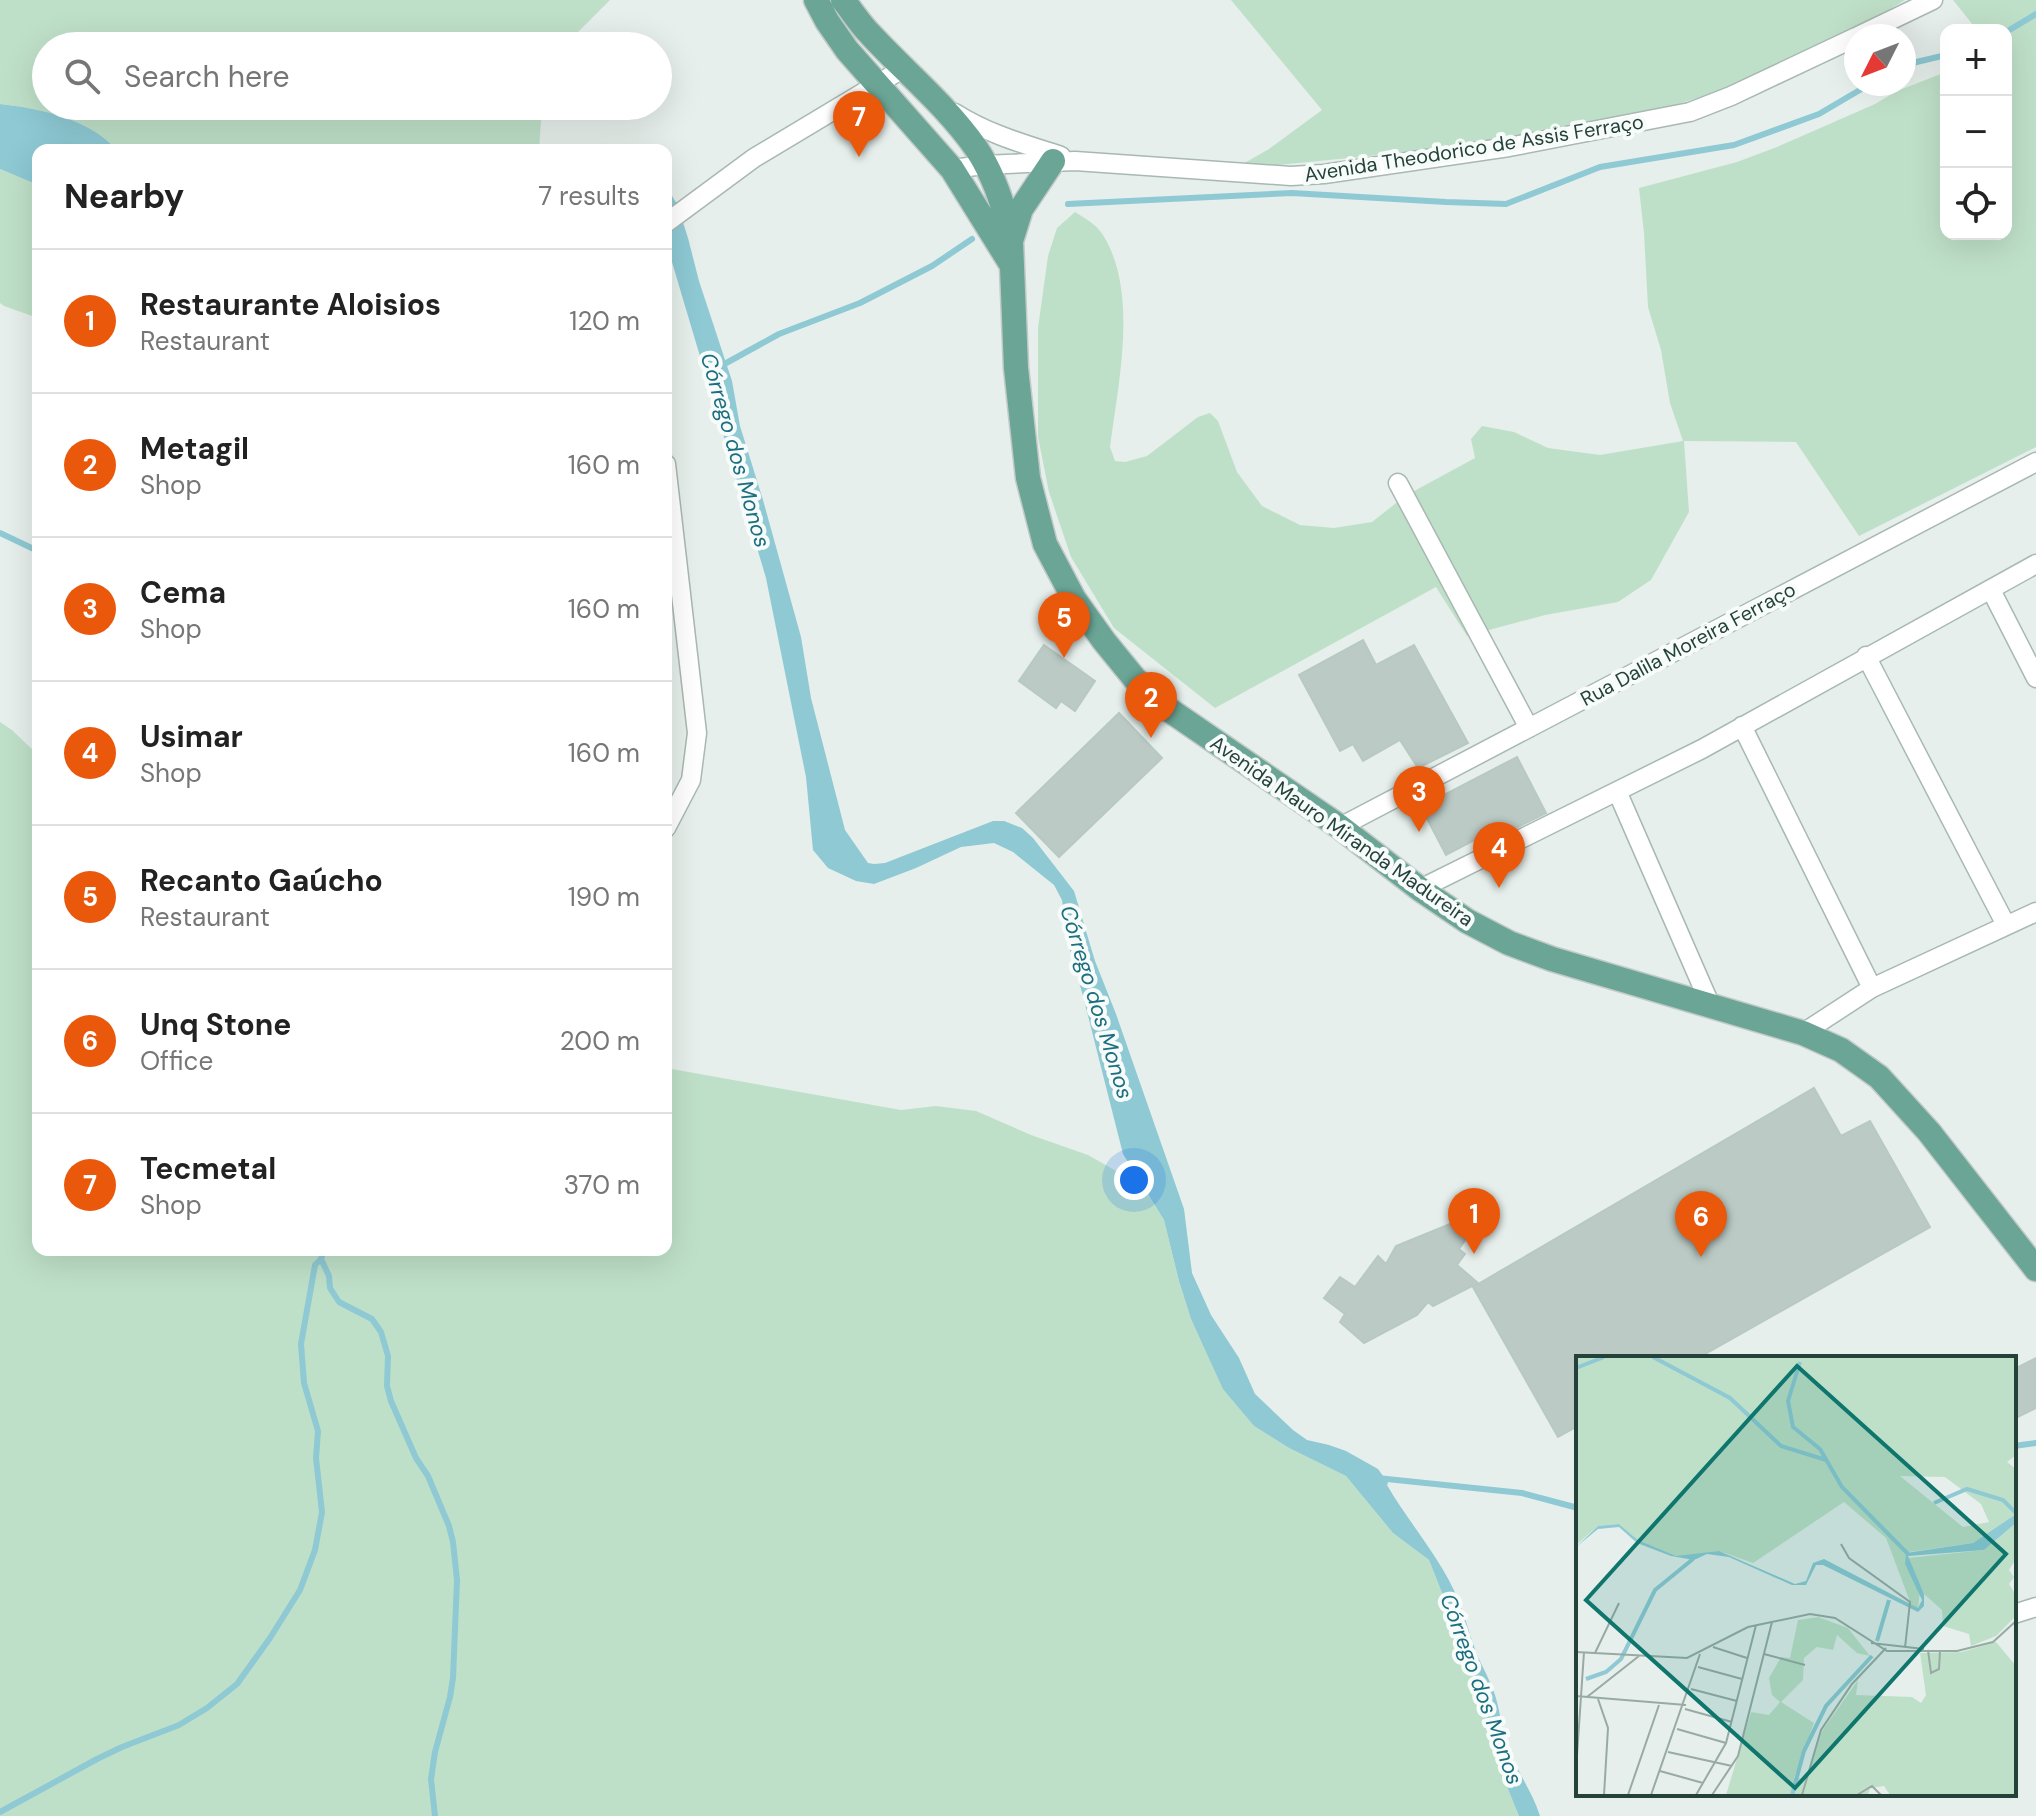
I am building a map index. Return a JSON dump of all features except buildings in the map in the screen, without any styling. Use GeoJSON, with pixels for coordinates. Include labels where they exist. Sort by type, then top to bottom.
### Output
{"type":"FeatureCollection","features":[{"type":"Feature","properties":{"kind":"main road"},"geometry":{"type":"LineString","coordinates":[[816,0],[847,50],[952,169],[1012,266]]}},
{"type":"Feature","properties":{"kind":"main road","name":"Avenida Mauro Miranda Madureira"},"geometry":{"type":"LineString","coordinates":[[843,0],[868,33],[937,101],[977,150],[993,181],[1011,241],[1016,368],[1028,478],[1045,544],[1074,599],[1135,679],[1165,707],[1340,827],[1467,921],[1509,943],[1552,959],[1803,1033],[1841,1050],[1879,1077],[1929,1132],[2036,1269]]}},
{"type":"Feature","properties":{"kind":"main road"},"geometry":{"type":"LineString","coordinates":[[1011,241],[1021,209],[1064,161]]}},
{"type":"Feature","properties":{"kind":"street","name":"Avenida Theodorico de Assis Ferraço"},"geometry":{"type":"LineString","coordinates":[[1882,24],[1933,0]]}},
{"type":"Feature","properties":{"kind":"street","name":"Avenida Theodorico de Assis Ferraço"},"geometry":{"type":"LineString","coordinates":[[952,169],[1064,161],[1291,176],[1324,174],[1509,147],[1690,112],[1844,42]]}},
{"type":"Feature","properties":{"kind":"street"},"geometry":{"type":"LineString","coordinates":[[672,218],[754,158],[904,68]]}},
{"type":"Feature","properties":{"kind":"street","name":"Avenida Theodorico de Assis Ferraço"},"geometry":{"type":"LineString","coordinates":[[937,101],[972,124],[1064,161]]}},
{"type":"Feature","properties":{"kind":"street","name":"Rua Dalila Moreira Ferraço"},"geometry":{"type":"LineString","coordinates":[[1340,827],[2036,462]]}},
{"type":"Feature","properties":{"kind":"street"},"geometry":{"type":"LineString","coordinates":[[1398,483],[1529,728]]}},
{"type":"Feature","properties":{"kind":"street"},"geometry":{"type":"LineString","coordinates":[[672,516],[697,733],[691,780],[672,816]]}},
{"type":"Feature","properties":{"kind":"street"},"geometry":{"type":"LineString","coordinates":[[1420,889],[1702,749],[2036,564]]}},
{"type":"Feature","properties":{"kind":"street"},"geometry":{"type":"LineString","coordinates":[[1991,590],[2036,678]]}},
{"type":"Feature","properties":{"kind":"street"},"geometry":{"type":"LineString","coordinates":[[1866,656],[2006,925]]}},
{"type":"Feature","properties":{"kind":"street"},"geometry":{"type":"LineString","coordinates":[[1742,726],[1872,988]]}},
{"type":"Feature","properties":{"kind":"street"},"geometry":{"type":"LineString","coordinates":[[1617,791],[1710,1004]]}},
{"type":"Feature","properties":{"kind":"street"},"geometry":{"type":"LineString","coordinates":[[1803,1033],[1872,988],[2036,912]]}},
{"type":"Feature","properties":{"kind":"street"},"geometry":{"type":"LineString","coordinates":[[2016,1613],[2036,1607]]}},
{"type":"Feature","properties":{"kind":"green space"},"geometry":{"type":"Polygon","coordinates":[[[0,0],[610,0],[578,32],[32,32],[32,109],[0,104],[0,0]]]}},
{"type":"Feature","properties":{"kind":"green space"},"geometry":{"type":"Polygon","coordinates":[[[1231,0],[1905,0],[1864,24],[1844,24],[1844,34],[1758,76],[1645,114],[1530,136],[1370,156],[1258,167],[1241,165],[1269,149],[1322,110],[1231,0]]]}},
{"type":"Feature","properties":{"kind":"green space"},"geometry":{"type":"Polygon","coordinates":[[[1953,0],[2036,0],[2036,447],[1859,536],[1796,442],[1684,441],[1689,512],[1651,580],[1618,602],[1545,615],[1467,636],[1436,587],[1215,708],[1114,628],[1071,557],[1049,492],[1038,437],[1038,328],[1048,256],[1057,228],[1075,212],[1103,235],[1114,258],[1120,284],[1123,339],[1110,447],[1115,461],[1125,462],[1147,456],[1198,417],[1210,413],[1218,421],[1237,472],[1262,506],[1300,525],[1334,528],[1372,522],[1405,496],[1475,458],[1471,439],[1482,426],[1514,432],[1548,448],[1600,455],[1683,441],[1670,403],[1661,350],[1648,307],[1639,188],[1737,162],[1889,96],[1916,96],[1916,84],[1940,74],[1940,240],[2012,240],[2012,24],[1972,24],[1953,0]]]}},
{"type":"Feature","properties":{"kind":"green space"},"geometry":{"type":"Polygon","coordinates":[[[70,120],[541,120],[539,144],[110,144],[70,120]]]}},
{"type":"Feature","properties":{"kind":"green space"},"geometry":{"type":"Polygon","coordinates":[[[0,169],[32,182],[32,316],[0,303],[0,169]]]}},
{"type":"Feature","properties":{"kind":"green space"},"geometry":{"type":"Polygon","coordinates":[[[0,722],[32,749],[32,1256],[672,1256],[672,1069],[901,1110],[936,1106],[976,1111],[1088,1155],[1125,1176],[1136,1176],[1164,1220],[1191,1319],[1224,1389],[1254,1426],[1289,1448],[1346,1476],[1393,1533],[1429,1560],[1479,1687],[1492,1750],[1519,1816],[0,1816],[0,722]]]}},
{"type":"Feature","properties":{"kind":"water"},"geometry":{"type":"Polygon","coordinates":[[[0,104],[32,109],[32,120],[70,120],[92,130],[110,144],[32,144],[32,182],[0,169],[0,104]]]}},
{"type":"Feature","properties":{"kind":"water","name":"Córrego dos Monos"},"geometry":{"type":"Polygon","coordinates":[[[672,196],[732,381],[740,426],[801,637],[811,698],[845,830],[868,863],[874,864],[885,863],[993,821],[1004,821],[1022,828],[1033,838],[1074,891],[1095,961],[1184,1209],[1192,1273],[1211,1315],[1239,1358],[1255,1394],[1307,1440],[1346,1451],[1378,1469],[1388,1483],[1458,1599],[1495,1696],[1509,1750],[1540,1816],[1519,1816],[1492,1750],[1479,1686],[1429,1560],[1393,1533],[1346,1476],[1289,1448],[1254,1426],[1223,1389],[1191,1319],[1164,1220],[1123,1154],[1069,947],[1062,900],[1054,885],[1013,852],[994,843],[961,847],[874,884],[856,881],[828,868],[813,850],[806,777],[766,578],[672,262],[672,196]]]}},
{"type":"Feature","properties":{"kind":"waterway"},"geometry":{"type":"LineString","coordinates":[[2012,28],[2036,14]]}},
{"type":"Feature","properties":{"kind":"waterway"},"geometry":{"type":"LineString","coordinates":[[1916,62],[1940,56]]}},
{"type":"Feature","properties":{"kind":"waterway"},"geometry":{"type":"LineString","coordinates":[[1068,204],[1292,193],[1506,204],[1600,167],[1734,145],[1819,114],[1850,96]]}},
{"type":"Feature","properties":{"kind":"waterway","name":"Córrego dos Monos"},"geometry":{"type":"LineString","coordinates":[[719,367],[779,334],[860,303],[932,266],[972,239]]}},
{"type":"Feature","properties":{"kind":"waterway"},"geometry":{"type":"LineString","coordinates":[[0,533],[32,548]]}},
{"type":"Feature","properties":{"kind":"waterway"},"geometry":{"type":"LineString","coordinates":[[0,1812],[97,1759],[179,1725],[207,1708],[237,1684],[300,1590],[315,1550],[322,1512],[316,1458],[318,1431],[304,1383],[301,1344],[315,1265],[322,1256]]}},
{"type":"Feature","properties":{"kind":"waterway"},"geometry":{"type":"LineString","coordinates":[[321,1259],[329,1276],[330,1288],[339,1302],[372,1319],[381,1332],[388,1356],[387,1386],[391,1401],[416,1458],[428,1476],[453,1542],[457,1580],[453,1678],[431,1779],[435,1816]]}},
{"type":"Feature","properties":{"kind":"waterway"},"geometry":{"type":"LineString","coordinates":[[2016,1446],[2036,1443]]}},
{"type":"Feature","properties":{"kind":"waterway"},"geometry":{"type":"LineString","coordinates":[[1377,1478],[1522,1493],[1576,1507]]}},
{"type":"Feature","properties":{"kind":"place","name":"Tecmetal"},"geometry":{"type":"Point","coordinates":[859,157]}},
{"type":"Feature","properties":{"kind":"place","name":"Recanto Gaúcho"},"geometry":{"type":"Point","coordinates":[1064,658]}},
{"type":"Feature","properties":{"kind":"place","name":"Metagil"},"geometry":{"type":"Point","coordinates":[1151,738]}},
{"type":"Feature","properties":{"kind":"place","name":"Cema"},"geometry":{"type":"Point","coordinates":[1419,832]}},
{"type":"Feature","properties":{"kind":"place","name":"Usimar"},"geometry":{"type":"Point","coordinates":[1499,888]}},
{"type":"Feature","properties":{"kind":"place","name":"Restaurante Aloisios"},"geometry":{"type":"Point","coordinates":[1474,1254]}},
{"type":"Feature","properties":{"kind":"place","name":"Unq Stone"},"geometry":{"type":"Point","coordinates":[1701,1257]}}]}
